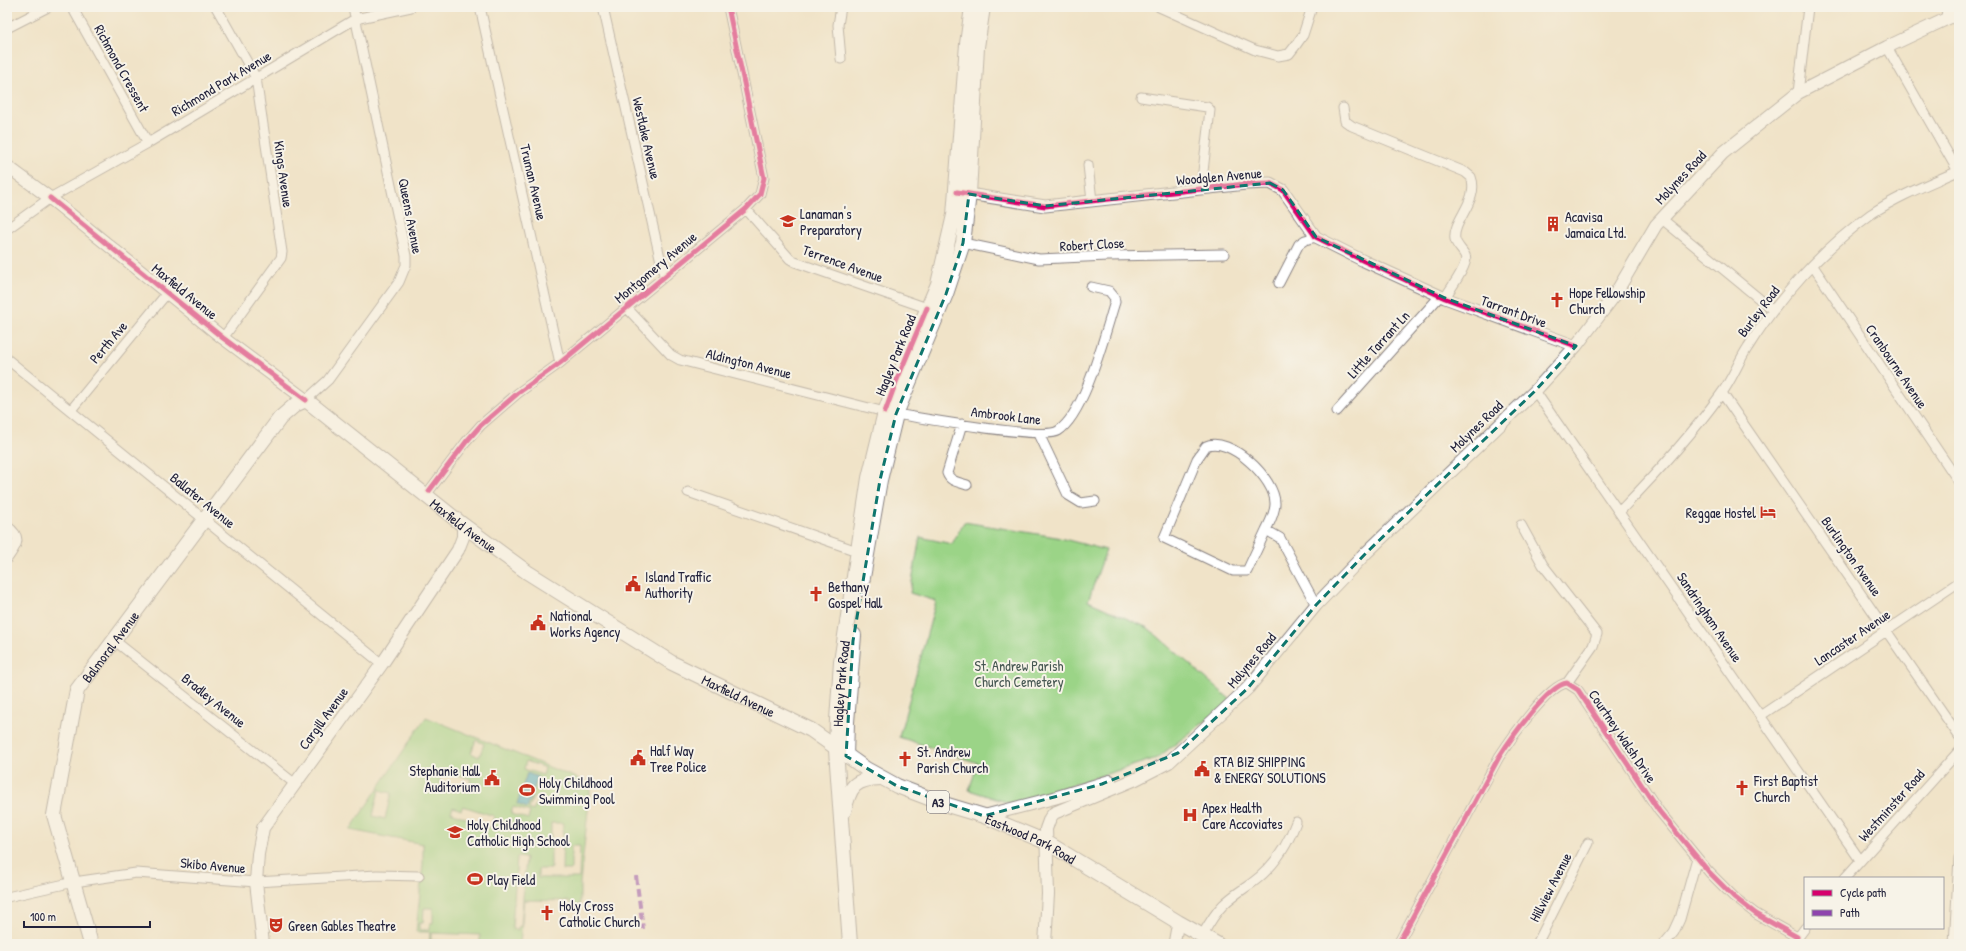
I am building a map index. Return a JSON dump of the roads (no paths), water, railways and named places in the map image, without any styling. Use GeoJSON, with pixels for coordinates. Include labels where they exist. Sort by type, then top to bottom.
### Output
{"type":"FeatureCollection","features":[{"type":"Feature","properties":{"kind":"main road","name":"Hagley Park Road"},"geometry":{"type":"LineString","coordinates":[[850,944],[841,830],[841,662],[869,478],[890,413],[946,294],[963,243],[966,44],[974,7]]}},
{"type":"Feature","properties":{"kind":"main road","name":"Molynes Road"},"geometry":{"type":"LineString","coordinates":[[984,816],[1102,784],[1178,753],[1230,707],[1248,688],[1316,605],[1366,553],[1536,391],[1576,346],[1614,296],[1656,226],[1723,153],[1798,93],[1887,47],[1946,13],[1959,13]]}},
{"type":"Feature","properties":{"kind":"main road","name":"Maxfield Avenue"},"geometry":{"type":"LineString","coordinates":[[7,166],[50,198],[223,338],[306,400],[463,525],[527,572],[589,609],[655,653],[811,730],[841,753]]}},
{"type":"Feature","properties":{"kind":"main road","name":"Hagley Park Road"},"geometry":{"type":"LineString","coordinates":[[841,753],[846,722],[854,634],[896,382],[938,284],[954,215],[963,193]]}},
{"type":"Feature","properties":{"kind":"main road","name":"Balmoral Avenue"},"geometry":{"type":"LineString","coordinates":[[91,944],[54,815],[77,690],[115,641],[203,518],[280,418],[295,405],[306,400]]}},
{"type":"Feature","properties":{"kind":"main road","name":"Cargill Avenue"},"geometry":{"type":"LineString","coordinates":[[264,944],[256,882],[258,854],[263,828],[294,783],[382,664],[462,544],[463,525]]}},
{"type":"Feature","properties":{"kind":"main road","name":"Eastwood Park Road"},"geometry":{"type":"LineString","coordinates":[[841,753],[881,778],[944,804],[984,816],[1046,842],[1217,944]]}},
{"type":"Feature","properties":{"kind":"main road"},"geometry":{"type":"LineString","coordinates":[[1045,944],[1048,894],[1046,842],[1047,823],[1054,813],[1142,776],[1169,762],[1178,753]]}},
{"type":"Feature","properties":{"kind":"main road"},"geometry":{"type":"LineString","coordinates":[[841,830],[847,800],[853,786],[866,778],[881,778]]}},
{"type":"Feature","properties":{"kind":"street"},"geometry":{"type":"LineString","coordinates":[[7,28],[48,7]]}},
{"type":"Feature","properties":{"kind":"street","name":"Richmond Cressent"},"geometry":{"type":"LineString","coordinates":[[72,7],[148,143]]}},
{"type":"Feature","properties":{"kind":"street","name":"Kings Avenue"},"geometry":{"type":"LineString","coordinates":[[216,7],[256,78],[282,252],[281,258],[223,338]]}},
{"type":"Feature","properties":{"kind":"street","name":"Queens Avenue"},"geometry":{"type":"LineString","coordinates":[[306,400],[332,374],[399,282],[406,265],[406,256],[353,7]]}},
{"type":"Feature","properties":{"kind":"street","name":"Richmond Park Avenue"},"geometry":{"type":"LineString","coordinates":[[7,229],[50,198],[148,143],[355,19],[411,7]]}},
{"type":"Feature","properties":{"kind":"street","name":"Truman Avenue"},"geometry":{"type":"LineString","coordinates":[[480,7],[560,363]]}},
{"type":"Feature","properties":{"kind":"street","name":"Westlake Avenue"},"geometry":{"type":"LineString","coordinates":[[603,7],[664,275]]}},
{"type":"Feature","properties":{"kind":"street","name":"Montgomery Avenue"},"geometry":{"type":"LineString","coordinates":[[429,491],[466,442],[481,425],[518,393],[560,363],[664,275],[746,209],[760,194],[764,178],[728,7]]}},
{"type":"Feature","properties":{"kind":"street"},"geometry":{"type":"LineString","coordinates":[[841,7],[838,25],[841,59]]}},
{"type":"Feature","properties":{"kind":"street"},"geometry":{"type":"LineString","coordinates":[[1159,7],[1255,50],[1278,56],[1289,54],[1303,35],[1312,7]]}},
{"type":"Feature","properties":{"kind":"street"},"geometry":{"type":"LineString","coordinates":[[1798,93],[1808,7]]}},
{"type":"Feature","properties":{"kind":"street"},"geometry":{"type":"LineString","coordinates":[[1887,47],[1959,172]]}},
{"type":"Feature","properties":{"kind":"street"},"geometry":{"type":"LineString","coordinates":[[1141,97],[1207,107],[1210,110],[1201,189]]}},
{"type":"Feature","properties":{"kind":"street","name":"Little Tarrant Ln"},"geometry":{"type":"LineString","coordinates":[[1337,411],[1442,298],[1465,263],[1465,255],[1457,244],[1455,235],[1473,188],[1471,177],[1465,172],[1348,124],[1344,117],[1343,108]]}},
{"type":"Feature","properties":{"kind":"street"},"geometry":{"type":"LineString","coordinates":[[1088,165],[1092,201]]}},
{"type":"Feature","properties":{"kind":"street","name":"Burley Road"},"geometry":{"type":"LineString","coordinates":[[1620,511],[1663,466],[1694,430],[1722,393],[1748,346],[1773,310],[1812,266],[1833,246],[1872,214],[1903,196],[1959,172]]}},
{"type":"Feature","properties":{"kind":"street","name":"Woodglen Avenue"},"geometry":{"type":"LineString","coordinates":[[963,193],[1045,206],[1262,182],[1277,186],[1287,195],[1316,237],[1364,262],[1442,298]]}},
{"type":"Feature","properties":{"kind":"street","name":"Terrence Avenue"},"geometry":{"type":"LineString","coordinates":[[746,209],[795,262],[927,308]]}},
{"type":"Feature","properties":{"kind":"street"},"geometry":{"type":"LineString","coordinates":[[1662,219],[1773,310]]}},
{"type":"Feature","properties":{"kind":"street"},"geometry":{"type":"LineString","coordinates":[[1278,283],[1299,244],[1304,240],[1316,237]]}},
{"type":"Feature","properties":{"kind":"street","name":"Robert Close"},"geometry":{"type":"LineString","coordinates":[[963,243],[1039,259],[1224,254]]}},
{"type":"Feature","properties":{"kind":"street","name":"Cranbourne Avenue"},"geometry":{"type":"LineString","coordinates":[[1812,266],[1959,482]]}},
{"type":"Feature","properties":{"kind":"street","name":"Ambrook Lane"},"geometry":{"type":"LineString","coordinates":[[890,413],[1039,434],[1052,434],[1058,432],[1067,422],[1091,377],[1100,353],[1114,297],[1109,291],[1091,287]]}},
{"type":"Feature","properties":{"kind":"street","name":"Perth Ave"},"geometry":{"type":"LineString","coordinates":[[71,410],[168,292]]}},
{"type":"Feature","properties":{"kind":"street","name":"Tarrant Drive"},"geometry":{"type":"LineString","coordinates":[[1442,298],[1576,346]]}},
{"type":"Feature","properties":{"kind":"street","name":"Aldington Avenue"},"geometry":{"type":"LineString","coordinates":[[626,307],[671,355],[680,360],[890,413]]}},
{"type":"Feature","properties":{"kind":"street","name":"Ballater Avenue"},"geometry":{"type":"LineString","coordinates":[[7,359],[382,664]]}},
{"type":"Feature","properties":{"kind":"street","name":"Sandringham Avenue"},"geometry":{"type":"LineString","coordinates":[[1536,391],[1860,860]]}},
{"type":"Feature","properties":{"kind":"street","name":"Burlington Avenue"},"geometry":{"type":"LineString","coordinates":[[1722,393],[1959,736]]}},
{"type":"Feature","properties":{"kind":"street"},"geometry":{"type":"LineString","coordinates":[[962,424],[948,473],[949,478],[952,480],[967,485]]}},
{"type":"Feature","properties":{"kind":"street"},"geometry":{"type":"LineString","coordinates":[[1039,434],[1068,495],[1081,503],[1095,501]]}},
{"type":"Feature","properties":{"kind":"street"},"geometry":{"type":"LineString","coordinates":[[1218,444],[1241,456],[1259,469],[1268,481],[1273,491],[1275,504],[1273,514],[1266,530],[1247,571],[1240,572],[1233,571],[1164,538],[1198,459],[1206,446],[1218,444]]}},
{"type":"Feature","properties":{"kind":"street"},"geometry":{"type":"LineString","coordinates":[[688,492],[857,551]]}},
{"type":"Feature","properties":{"kind":"street"},"geometry":{"type":"LineString","coordinates":[[1398,944],[1498,756],[1513,734],[1531,713],[1559,685],[1567,683],[1593,646],[1597,634],[1543,565],[1521,525]]}},
{"type":"Feature","properties":{"kind":"street"},"geometry":{"type":"LineString","coordinates":[[7,526],[14,531],[18,539],[16,548],[7,559]]}},
{"type":"Feature","properties":{"kind":"street"},"geometry":{"type":"LineString","coordinates":[[1266,530],[1280,538],[1316,605]]}},
{"type":"Feature","properties":{"kind":"street","name":"Lancaster Avenue"},"geometry":{"type":"LineString","coordinates":[[1760,716],[1959,582]]}},
{"type":"Feature","properties":{"kind":"street","name":"Bradley Avenue"},"geometry":{"type":"LineString","coordinates":[[115,641],[294,783]]}},
{"type":"Feature","properties":{"kind":"street","name":"Courtney Walsh Drive"},"geometry":{"type":"LineString","coordinates":[[1567,683],[1575,686],[1659,811],[1709,872],[1734,897],[1795,941]]}},
{"type":"Feature","properties":{"kind":"street","name":"Westminster Road"},"geometry":{"type":"LineString","coordinates":[[1846,877],[1959,751]]}},
{"type":"Feature","properties":{"kind":"street"},"geometry":{"type":"LineString","coordinates":[[1202,936],[1222,906],[1266,871],[1279,857],[1296,822]]}},
{"type":"Feature","properties":{"kind":"street","name":"Hillview Avenue"},"geometry":{"type":"LineString","coordinates":[[1537,944],[1588,843]]}},
{"type":"Feature","properties":{"kind":"street"},"geometry":{"type":"LineString","coordinates":[[1664,944],[1674,932],[1680,919],[1697,858]]}},
{"type":"Feature","properties":{"kind":"street"},"geometry":{"type":"LineString","coordinates":[[1954,944],[1959,858]]}},
{"type":"Feature","properties":{"kind":"street","name":"Skibo Avenue"},"geometry":{"type":"LineString","coordinates":[[7,897],[74,882],[136,873],[256,882],[377,875],[419,876]]}},
{"type":"Feature","properties":{"kind":"street"},"geometry":{"type":"LineString","coordinates":[[1174,944],[1178,922]]}},
{"type":"Feature","properties":{"kind":"street"},"geometry":{"type":"LineString","coordinates":[[1795,941],[1804,929]]}},
{"type":"Feature","properties":{"kind":"water","name":"Holy Childhood Swimming Pool"},"geometry":{"type":"Polygon","coordinates":[[[527,773],[538,777],[527,808],[517,804],[527,773]]]}},
{"type":"Feature","properties":{"kind":"place","name":"Lanaman's Preparatory"},"geometry":{"type":"Point","coordinates":[788,221]}},
{"type":"Feature","properties":{"kind":"place","name":"Acavisa Jamaica Ltd."},"geometry":{"type":"Point","coordinates":[1553,224]}},
{"type":"Feature","properties":{"kind":"place","name":"Hope Fellowship Church"},"geometry":{"type":"Point","coordinates":[1557,300]}},
{"type":"Feature","properties":{"kind":"place","name":"Reggae Hostel"},"geometry":{"type":"Point","coordinates":[1768,512]}},
{"type":"Feature","properties":{"kind":"place","name":"Island Traffic Authority"},"geometry":{"type":"Point","coordinates":[633,584]}},
{"type":"Feature","properties":{"kind":"place","name":"Bethany Gospel Hall"},"geometry":{"type":"Point","coordinates":[816,594]}},
{"type":"Feature","properties":{"kind":"place","name":"National Works Agency"},"geometry":{"type":"Point","coordinates":[538,623]}},
{"type":"Feature","properties":{"kind":"place","name":"Half Way Tree Police"},"geometry":{"type":"Point","coordinates":[638,758]}},
{"type":"Feature","properties":{"kind":"place","name":"St. Andrew Parish Church"},"geometry":{"type":"Point","coordinates":[905,759]}},
{"type":"Feature","properties":{"kind":"place","name":"RTA BIZ SHIPPING & ENERGY SOLUTIONS"},"geometry":{"type":"Point","coordinates":[1202,769]}},
{"type":"Feature","properties":{"kind":"place","name":"Stephanie Hall Auditorium"},"geometry":{"type":"Point","coordinates":[492,778]}},
{"type":"Feature","properties":{"kind":"place","name":"First Baptist Church"},"geometry":{"type":"Point","coordinates":[1742,788]}},
{"type":"Feature","properties":{"kind":"place","name":"Holy Childhood Swimming Pool"},"geometry":{"type":"Point","coordinates":[527,790]}},
{"type":"Feature","properties":{"kind":"place","name":"Apex Health Care Accoviates"},"geometry":{"type":"Point","coordinates":[1190,815]}},
{"type":"Feature","properties":{"kind":"place","name":"Holy Childhood Catholic High School"},"geometry":{"type":"Point","coordinates":[455,832]}},
{"type":"Feature","properties":{"kind":"place","name":"Play Field"},"geometry":{"type":"Point","coordinates":[475,879]}},
{"type":"Feature","properties":{"kind":"place","name":"Holy Cross Catholic Church"},"geometry":{"type":"Point","coordinates":[547,913]}},
{"type":"Feature","properties":{"kind":"place","name":"Green Gables Theatre"},"geometry":{"type":"Point","coordinates":[276,925]}},
{"type":"Feature","properties":{"kind":"park label","name":"St. Andrew Parish Church Cemetery"},"geometry":{"type":"Point","coordinates":[1019,674]}}]}
